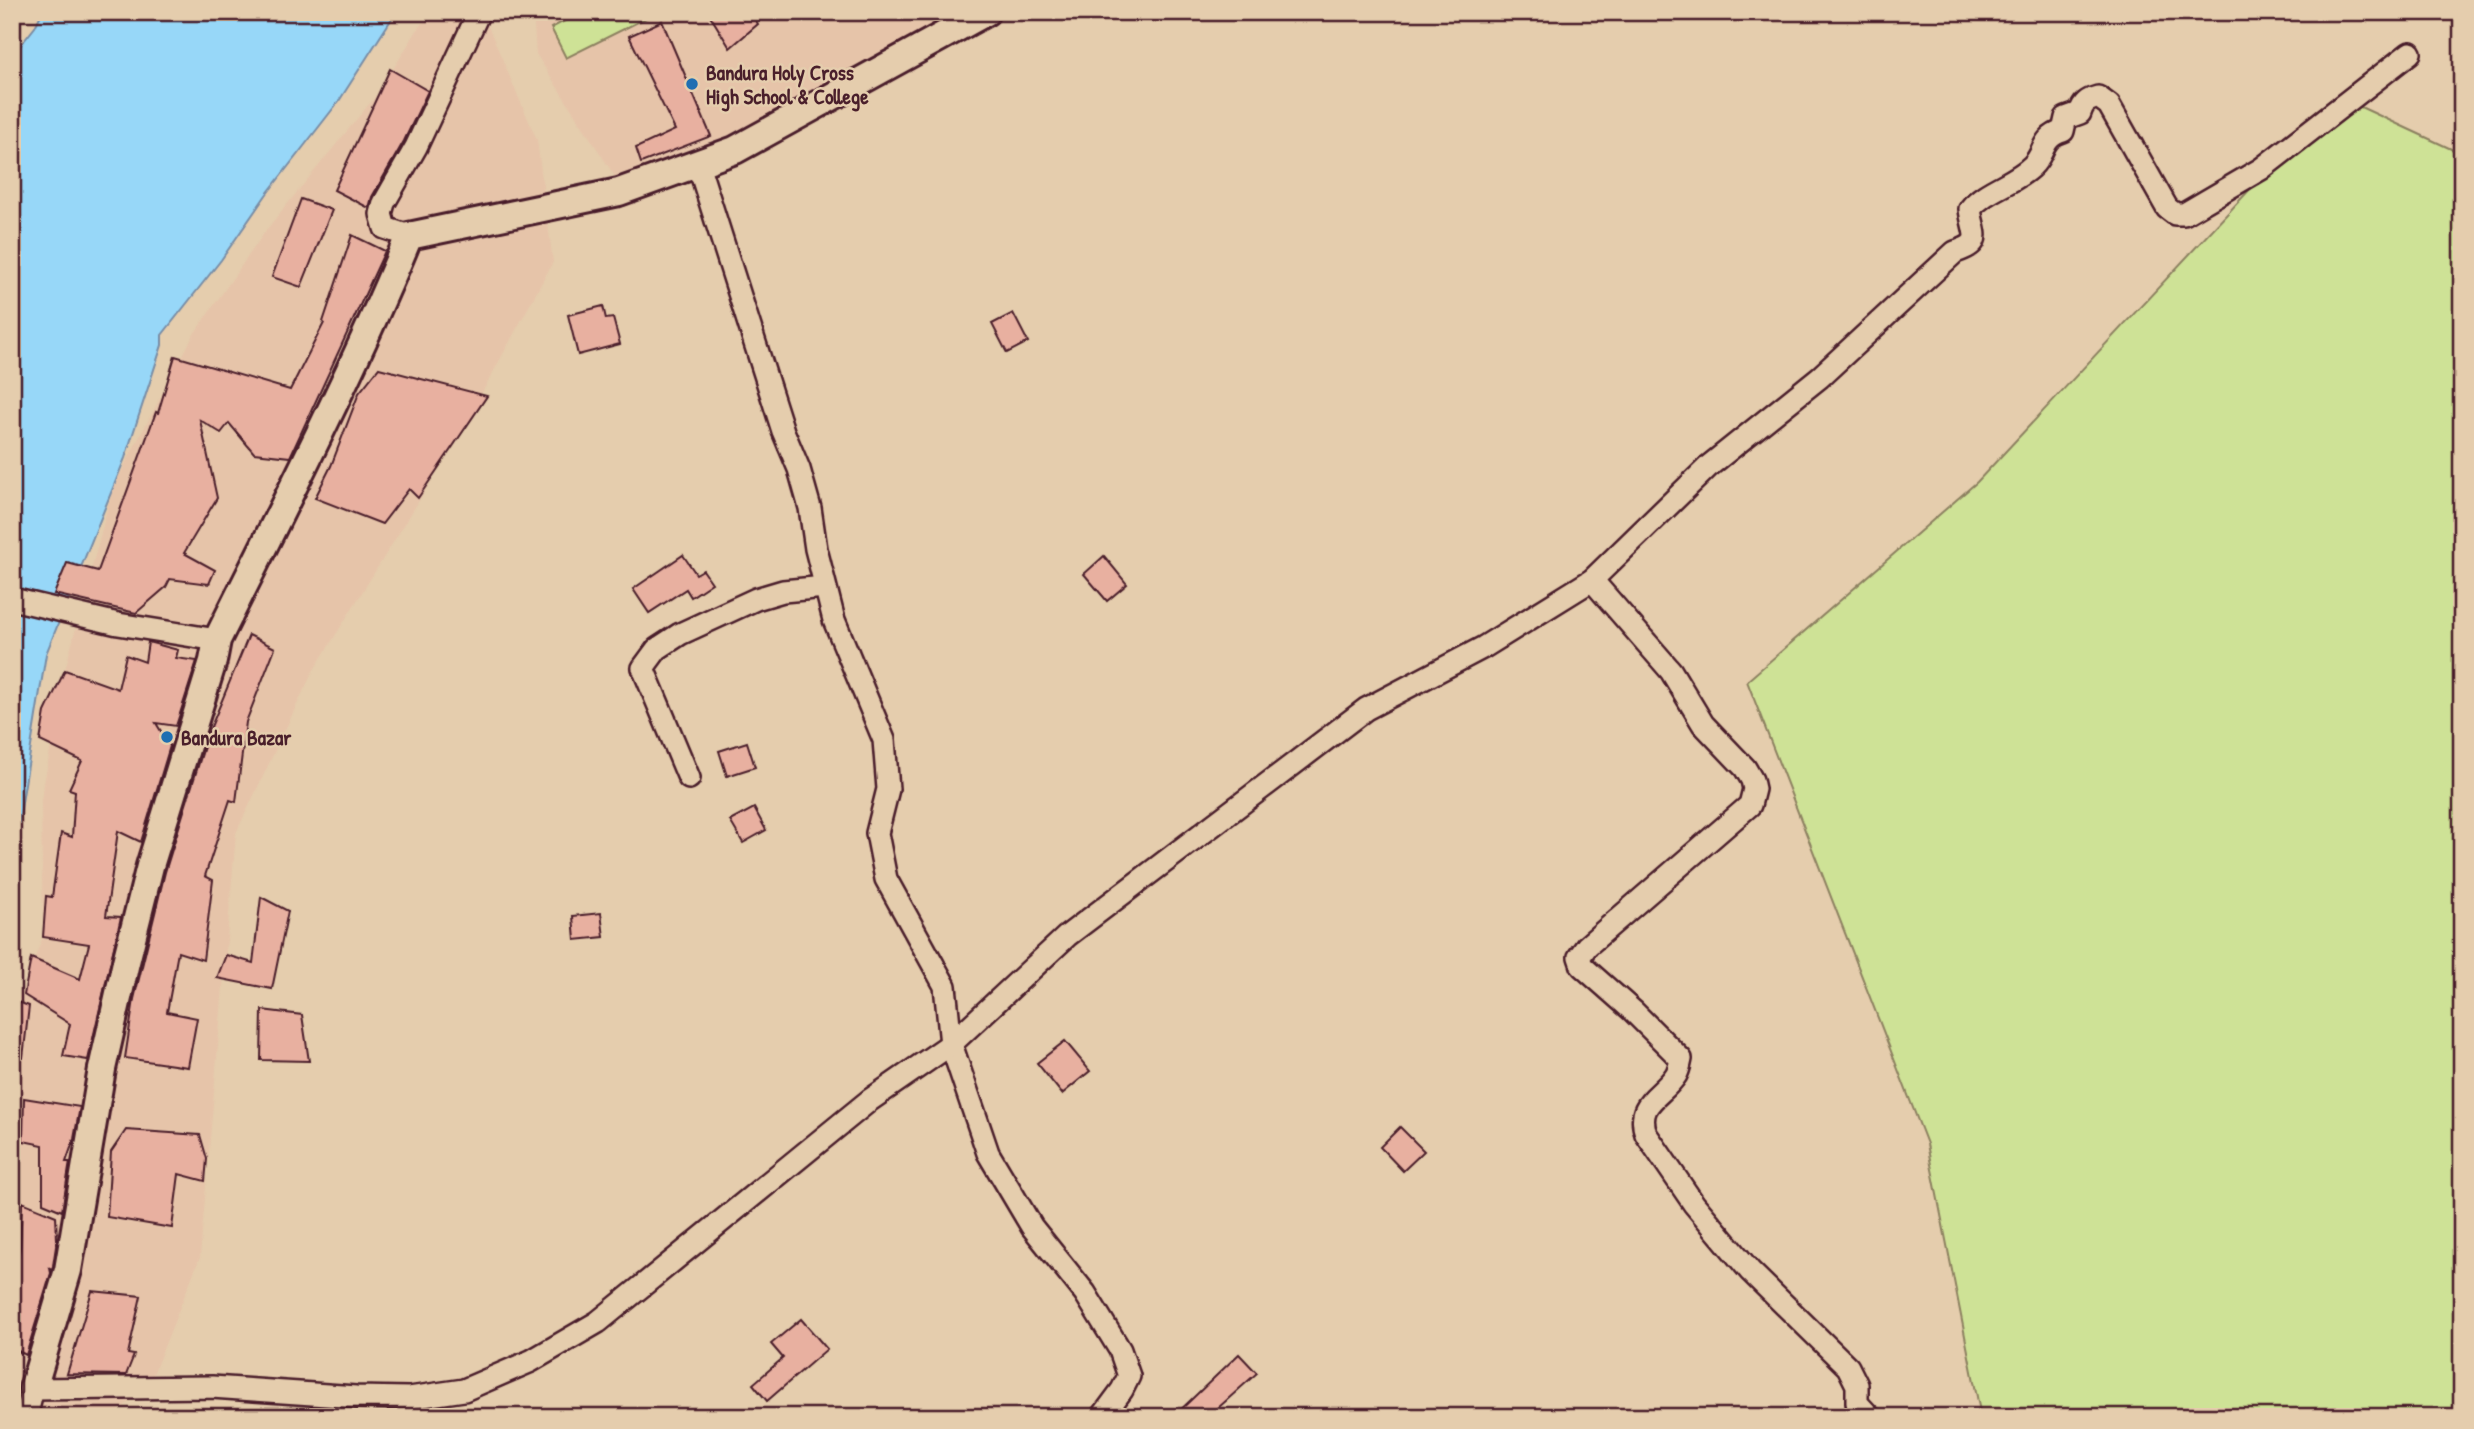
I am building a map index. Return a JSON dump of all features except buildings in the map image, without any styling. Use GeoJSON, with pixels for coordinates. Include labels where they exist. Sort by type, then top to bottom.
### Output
{"type":"FeatureCollection","features":[{"type":"Feature","properties":{"kind":"street"},"geometry":{"type":"LineString","coordinates":[[479,12],[416,146],[384,203],[381,214],[385,228],[409,236],[619,192],[698,164],[735,150],[986,12]]}},
{"type":"Feature","properties":{"kind":"street"},"geometry":{"type":"LineString","coordinates":[[33,1389],[212,1387],[409,1398],[464,1390],[531,1361],[598,1322],[870,1100],[951,1044],[1067,936],[1366,709],[1484,647],[1592,580],[1709,466],[1820,377],[1955,252],[1971,247],[1975,242],[1970,209],[1977,200],[2020,177],[2032,167],[2038,160],[2042,146],[2063,131],[2066,118],[2080,113],[2088,100],[2098,97],[2109,105],[2166,208],[2175,214],[2184,214],[2261,169],[2410,53]]}},
{"type":"Feature","properties":{"kind":"street"},"geometry":{"type":"LineString","coordinates":[[698,164],[779,418],[799,469],[834,620],[884,740],[888,789],[877,833],[886,879],[946,986],[951,1044],[988,1153],[1032,1227],[1085,1293],[1120,1350],[1129,1377],[1102,1417]]}},
{"type":"Feature","properties":{"kind":"street"},"geometry":{"type":"LineString","coordinates":[[26,1417],[68,1270],[103,1069],[126,962],[150,866],[213,662],[216,640],[329,415],[385,295],[409,236]]}},
{"type":"Feature","properties":{"kind":"street"},"geometry":{"type":"LineString","coordinates":[[1592,580],[1671,671],[1703,724],[1745,768],[1754,789],[1750,805],[1587,946],[1579,957],[1582,966],[1633,1011],[1681,1059],[1677,1073],[1649,1102],[1641,1122],[1646,1134],[1694,1204],[1750,1271],[1848,1367],[1857,1385],[1857,1412]]}},
{"type":"Feature","properties":{"kind":"street"},"geometry":{"type":"LineString","coordinates":[[690,778],[643,668],[657,649],[680,634],[756,599],[783,591],[825,587]]}},
{"type":"Feature","properties":{"kind":"street"},"geometry":{"type":"LineString","coordinates":[[12,599],[118,624],[216,640]]}},
{"type":"Feature","properties":{"kind":"shaded area","name":"Bandura Bazar"},"geometry":{"type":"Polygon","coordinates":[[[434,12],[482,12],[537,140],[553,262],[453,446],[312,673],[236,833],[200,1257],[148,1387],[110,1417],[12,1417],[12,1187],[15,1174],[12,1132],[12,1014],[43,937],[41,800],[65,670],[113,487],[194,334],[267,229],[379,92],[421,24],[434,12]]]}},
{"type":"Feature","properties":{"kind":"shaded area","name":"Bandura Holy Cross High School & College"},"geometry":{"type":"Polygon","coordinates":[[[533,12],[962,12],[716,144],[657,161],[616,178],[536,54],[533,12]]]}},
{"type":"Feature","properties":{"kind":"green space"},"geometry":{"type":"Polygon","coordinates":[[[582,12],[654,14],[566,58],[551,28],[582,12]]]}},
{"type":"Feature","properties":{"kind":"green space"},"geometry":{"type":"Polygon","coordinates":[[[2337,96],[2462,154],[2462,1417],[1981,1417],[1927,1144],[1747,681],[1977,482],[2337,96]]]}},
{"type":"Feature","properties":{"kind":"water"},"geometry":{"type":"Polygon","coordinates":[[[42,12],[396,12],[339,101],[162,335],[162,345],[125,458],[46,654],[12,864],[12,56],[35,27],[42,12]]]}},
{"type":"Feature","properties":{"kind":"place","name":"Bandura Holy Cross High School & College"},"geometry":{"type":"Point","coordinates":[692,84]}},
{"type":"Feature","properties":{"kind":"place","name":"Bandura Bazar"},"geometry":{"type":"Point","coordinates":[167,737]}}]}
